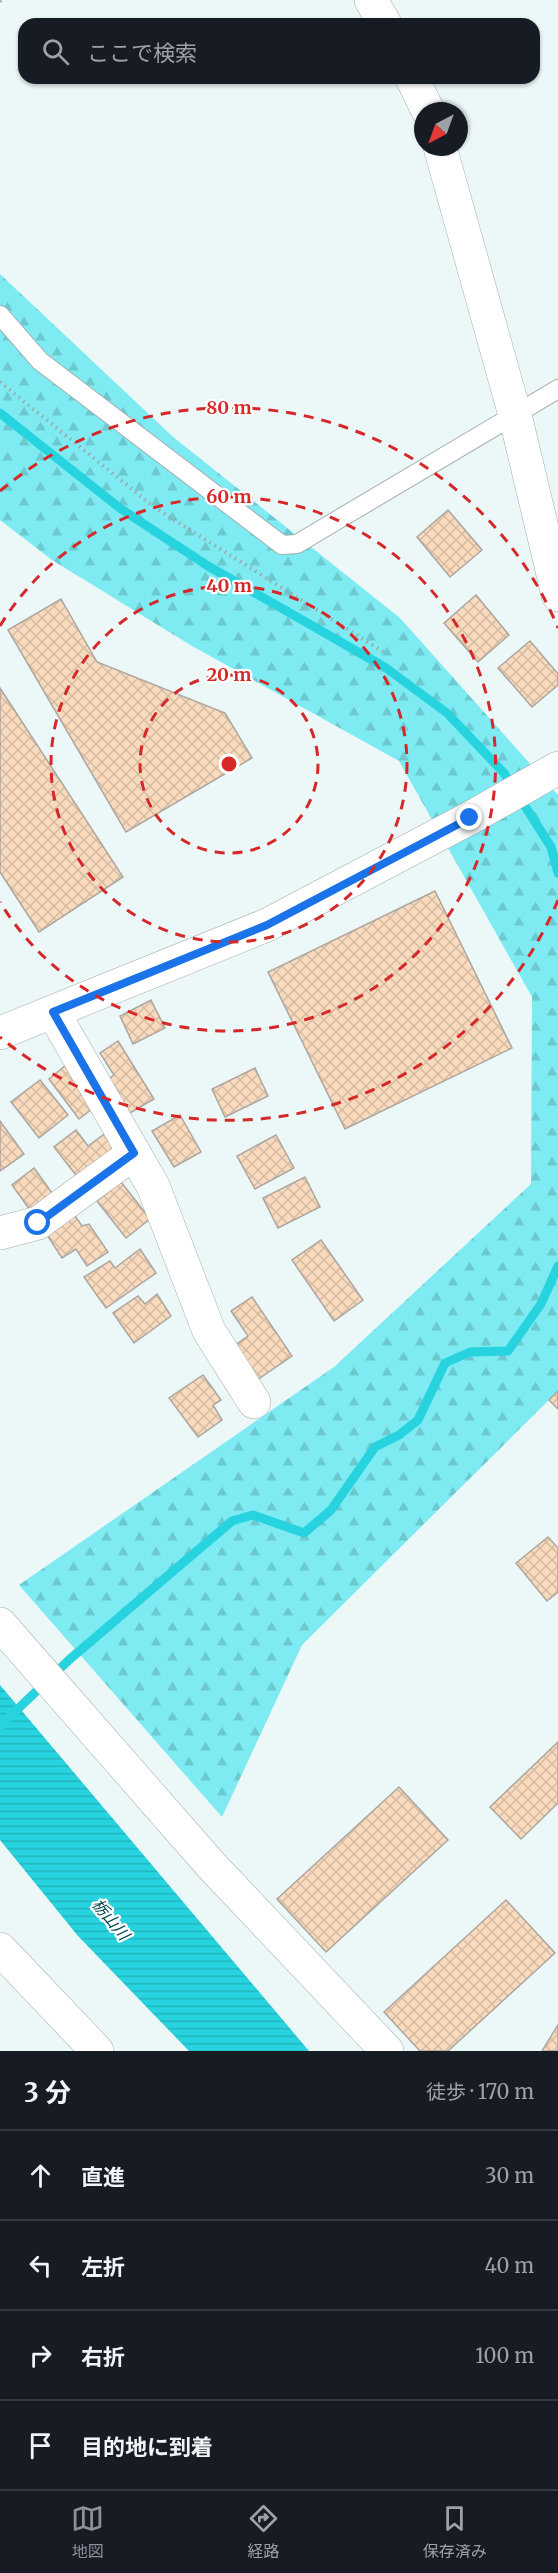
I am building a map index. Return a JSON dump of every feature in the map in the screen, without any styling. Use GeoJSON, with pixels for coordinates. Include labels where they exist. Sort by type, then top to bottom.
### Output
{"type":"FeatureCollection","features":[{"type":"Feature","properties":{"kind":"street"},"geometry":{"type":"LineString","coordinates":[[371,0],[382,18]]}},
{"type":"Feature","properties":{"kind":"street"},"geometry":{"type":"LineString","coordinates":[[415,84],[424,102]]}},
{"type":"Feature","properties":{"kind":"street"},"geometry":{"type":"LineString","coordinates":[[443,156],[515,415],[558,595]]}},
{"type":"Feature","properties":{"kind":"street"},"geometry":{"type":"LineString","coordinates":[[0,1033],[267,925],[470,818],[557,768]]}},
{"type":"Feature","properties":{"kind":"street"},"geometry":{"type":"LineString","coordinates":[[53,1012],[153,1186],[209,1331],[254,1402]]}},
{"type":"Feature","properties":{"kind":"street"},"geometry":{"type":"LineString","coordinates":[[0,1233],[38,1223],[134,1153]]}},
{"type":"Feature","properties":{"kind":"street"},"geometry":{"type":"LineString","coordinates":[[0,1624],[211,1865],[387,2051]]}},
{"type":"Feature","properties":{"kind":"street"},"geometry":{"type":"LineString","coordinates":[[0,1949],[97,2051]]}},
{"type":"Feature","properties":{"kind":"lane"},"geometry":{"type":"LineString","coordinates":[[0,315],[40,361],[282,545],[297,544],[558,389]]}},
{"type":"Feature","properties":{"kind":"path"},"geometry":{"type":"LineString","coordinates":[[0,382],[154,507],[385,653]]}},
{"type":"Feature","properties":{"kind":"green space"},"geometry":{"type":"Polygon","coordinates":[[[0,274],[172,436],[400,618],[558,795],[558,1391],[302,1645],[222,1817],[19,1585],[334,1367],[531,1184],[532,997],[399,761],[192,646],[52,560],[0,520],[0,274]]]}},
{"type":"Feature","properties":{"kind":"water","name":"栃山川"},"geometry":{"type":"Polygon","coordinates":[[[0,1685],[309,2051],[189,2051],[78,1936],[0,1840],[0,1685]]]}},
{"type":"Feature","properties":{"kind":"building"},"geometry":{"type":"Polygon","coordinates":[[[448,510],[482,550],[450,577],[417,537],[448,510]]]}},
{"type":"Feature","properties":{"kind":"building"},"geometry":{"type":"Polygon","coordinates":[[[476,595],[509,635],[478,662],[444,623],[476,595]]]}},
{"type":"Feature","properties":{"kind":"building"},"geometry":{"type":"Polygon","coordinates":[[[61,599],[97,662],[225,713],[252,758],[126,832],[8,630],[61,599]]]}},
{"type":"Feature","properties":{"kind":"building"},"geometry":{"type":"Polygon","coordinates":[[[530,641],[558,674],[558,685],[532,707],[498,668],[530,641]]]}},
{"type":"Feature","properties":{"kind":"building"},"geometry":{"type":"Polygon","coordinates":[[[0,688],[123,877],[39,932],[0,872],[0,688]]]}},
{"type":"Feature","properties":{"kind":"building"},"geometry":{"type":"Polygon","coordinates":[[[435,891],[512,1048],[345,1129],[268,972],[435,891]]]}},
{"type":"Feature","properties":{"kind":"building"},"geometry":{"type":"Polygon","coordinates":[[[151,1000],[165,1028],[133,1044],[120,1016],[151,1000]]]}},
{"type":"Feature","properties":{"kind":"building"},"geometry":{"type":"Polygon","coordinates":[[[118,1041],[154,1099],[123,1117],[102,1083],[114,1075],[100,1053],[118,1041]]]}},
{"type":"Feature","properties":{"kind":"building"},"geometry":{"type":"Polygon","coordinates":[[[66,1065],[97,1105],[79,1119],[49,1079],[66,1065]]]}},
{"type":"Feature","properties":{"kind":"building"},"geometry":{"type":"Polygon","coordinates":[[[255,1068],[268,1096],[225,1117],[212,1089],[255,1068]]]}},
{"type":"Feature","properties":{"kind":"building"},"geometry":{"type":"Polygon","coordinates":[[[40,1080],[68,1115],[39,1138],[11,1102],[40,1080]]]}},
{"type":"Feature","properties":{"kind":"building"},"geometry":{"type":"Polygon","coordinates":[[[180,1115],[201,1152],[174,1167],[152,1131],[180,1115]]]}},
{"type":"Feature","properties":{"kind":"building"},"geometry":{"type":"Polygon","coordinates":[[[0,1121],[24,1154],[0,1171],[0,1121]]]}},
{"type":"Feature","properties":{"kind":"building"},"geometry":{"type":"Polygon","coordinates":[[[76,1130],[88,1146],[107,1132],[123,1152],[82,1183],[54,1147],[76,1130]]]}},
{"type":"Feature","properties":{"kind":"building"},"geometry":{"type":"Polygon","coordinates":[[[276,1135],[294,1168],[255,1189],[237,1156],[276,1135]]]}},
{"type":"Feature","properties":{"kind":"building"},"geometry":{"type":"Polygon","coordinates":[[[34,1168],[55,1197],[32,1213],[12,1185],[34,1168]]]}},
{"type":"Feature","properties":{"kind":"building"},"geometry":{"type":"Polygon","coordinates":[[[305,1177],[320,1207],[278,1228],[263,1198],[305,1177]]]}},
{"type":"Feature","properties":{"kind":"building"},"geometry":{"type":"Polygon","coordinates":[[[121,1182],[150,1219],[126,1238],[97,1201],[121,1182]]]}},
{"type":"Feature","properties":{"kind":"building"},"geometry":{"type":"Polygon","coordinates":[[[75,1216],[82,1226],[89,1224],[108,1252],[87,1266],[76,1249],[62,1258],[47,1235],[75,1216]]]}},
{"type":"Feature","properties":{"kind":"building"},"geometry":{"type":"Polygon","coordinates":[[[321,1240],[363,1300],[334,1321],[292,1260],[321,1240]]]}},
{"type":"Feature","properties":{"kind":"building"},"geometry":{"type":"Polygon","coordinates":[[[140,1249],[156,1273],[106,1308],[84,1277],[110,1261],[115,1268],[140,1249]]]}},
{"type":"Feature","properties":{"kind":"building"},"geometry":{"type":"Polygon","coordinates":[[[157,1294],[171,1316],[134,1343],[113,1313],[138,1296],[145,1304],[157,1294]]]}},
{"type":"Feature","properties":{"kind":"building"},"geometry":{"type":"Polygon","coordinates":[[[252,1297],[292,1356],[257,1380],[234,1346],[248,1336],[231,1311],[252,1297]]]}},
{"type":"Feature","properties":{"kind":"building"},"geometry":{"type":"Polygon","coordinates":[[[203,1375],[221,1400],[213,1405],[222,1420],[198,1437],[169,1398],[203,1375]]]}},
{"type":"Feature","properties":{"kind":"building"},"geometry":{"type":"Polygon","coordinates":[[[558,1391],[558,1409],[549,1400],[558,1391]]]}},
{"type":"Feature","properties":{"kind":"building"},"geometry":{"type":"Polygon","coordinates":[[[548,1537],[558,1548],[558,1592],[547,1601],[516,1563],[548,1537]]]}},
{"type":"Feature","properties":{"kind":"building"},"geometry":{"type":"Polygon","coordinates":[[[558,1742],[558,1803],[521,1839],[490,1807],[558,1742]]]}},
{"type":"Feature","properties":{"kind":"building"},"geometry":{"type":"Polygon","coordinates":[[[399,1787],[448,1840],[326,1952],[277,1899],[399,1787]]]}},
{"type":"Feature","properties":{"kind":"building"},"geometry":{"type":"Polygon","coordinates":[[[506,1900],[555,1953],[448,2051],[420,2051],[384,2012],[506,1900]]]}},
{"type":"Feature","properties":{"kind":"building"},"geometry":{"type":"Polygon","coordinates":[[[558,2025],[558,2051],[542,2051],[558,2025]]]}},
{"type":"Feature","properties":{"kind":"waterway"},"geometry":{"type":"LineString","coordinates":[[0,413],[121,509],[208,566],[386,668],[447,713],[504,773],[551,847],[558,873]]}},
{"type":"Feature","properties":{"kind":"waterway"},"geometry":{"type":"LineString","coordinates":[[0,1726],[70,1659],[232,1521],[253,1515],[304,1533],[331,1510],[375,1447],[399,1435],[418,1420],[445,1363],[470,1352],[508,1351],[541,1304],[558,1266]]}},
{"type":"Feature","properties":{"kind":"route"},"geometry":{"type":"LineString","coordinates":[[38,1223],[134,1153],[53,1012],[267,925],[470,818]]}}]}
